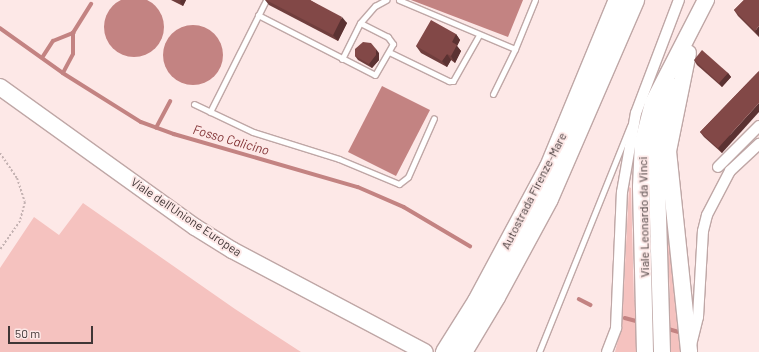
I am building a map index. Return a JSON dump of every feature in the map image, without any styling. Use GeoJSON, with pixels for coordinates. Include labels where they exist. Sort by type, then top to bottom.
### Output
{"type":"FeatureCollection","features":[{"type":"Feature","properties":{"kind":"highway","name":"Autostrada Firenze-Mare"},"geometry":{"type":"LineString","coordinates":[[452,350],[549,167],[618,0]]}},
{"type":"Feature","properties":{"kind":"highway","name":"Autostrada Firenze-Mare"},"geometry":{"type":"LineString","coordinates":[[452,350],[496,297],[548,199],[635,0]]}},
{"type":"Feature","properties":{"kind":"main road","name":"Viale Leonardo da Vinci"},"geometry":{"type":"LineString","coordinates":[[645,352],[646,299],[641,169],[643,142],[652,103],[706,0]]}},
{"type":"Feature","properties":{"kind":"main road","name":"Viale Leonardo da Vinci"},"geometry":{"type":"LineString","coordinates":[[662,352],[662,299],[656,147],[659,121],[666,97],[714,0]]}},
{"type":"Feature","properties":{"kind":"main road"},"geometry":{"type":"LineString","coordinates":[[688,53],[668,151],[689,351]]}},
{"type":"Feature","properties":{"kind":"main road","name":"Viale dell'Unione Europea"},"geometry":{"type":"LineString","coordinates":[[0,87],[196,227],[232,250],[425,352]]}},
{"type":"Feature","properties":{"kind":"main road"},"geometry":{"type":"LineString","coordinates":[[632,144],[652,103]]}},
{"type":"Feature","properties":{"kind":"street","name":"Viale Leonardo da Vinci"},"geometry":{"type":"LineString","coordinates":[[607,352],[616,328],[622,192],[632,144],[636,113],[679,0]]}},
{"type":"Feature","properties":{"kind":"street"},"geometry":{"type":"LineString","coordinates":[[718,168],[759,126]]}},
{"type":"Feature","properties":{"kind":"street"},"geometry":{"type":"LineString","coordinates":[[689,351],[698,316],[703,231],[707,216],[730,171],[759,144]]}},
{"type":"Feature","properties":{"kind":"lane"},"geometry":{"type":"LineString","coordinates":[[210,112],[266,0]]}},
{"type":"Feature","properties":{"kind":"lane"},"geometry":{"type":"LineString","coordinates":[[342,59],[360,23],[375,6],[386,0]]}},
{"type":"Feature","properties":{"kind":"lane"},"geometry":{"type":"LineString","coordinates":[[399,0],[514,49]]}},
{"type":"Feature","properties":{"kind":"lane"},"geometry":{"type":"LineString","coordinates":[[493,94],[514,49],[534,0]]}},
{"type":"Feature","properties":{"kind":"lane"},"geometry":{"type":"LineString","coordinates":[[258,15],[375,75],[389,52],[392,40],[360,23]]}},
{"type":"Feature","properties":{"kind":"lane"},"geometry":{"type":"LineString","coordinates":[[389,52],[449,82],[453,81],[479,35]]}},
{"type":"Feature","properties":{"kind":"lane"},"geometry":{"type":"LineString","coordinates":[[194,104],[253,132],[339,159],[399,184],[408,177],[434,118]]}},
{"type":"Feature","properties":{"kind":"lane"},"geometry":{"type":"LineString","coordinates":[[539,352],[636,113]]}},
{"type":"Feature","properties":{"kind":"path"},"geometry":{"type":"LineString","coordinates":[[0,153],[17,178],[25,202],[20,221],[0,250]]}},
{"type":"Feature","properties":{"kind":"shaded area"},"geometry":{"type":"Polygon","coordinates":[[[134,-3],[151,2],[159,10],[164,27],[159,44],[151,52],[134,57],[117,52],[109,44],[104,27],[109,10],[117,2],[134,-3]]]}},
{"type":"Feature","properties":{"kind":"shaded area"},"geometry":{"type":"Polygon","coordinates":[[[411,0],[523,0],[508,37],[411,0]]]}},
{"type":"Feature","properties":{"kind":"shaded area"},"geometry":{"type":"Polygon","coordinates":[[[187,25],[199,25],[215,33],[221,43],[223,55],[221,67],[215,77],[199,85],[187,85],[171,77],[163,61],[163,49],[171,33],[187,25]]]}},
{"type":"Feature","properties":{"kind":"shaded area"},"geometry":{"type":"Polygon","coordinates":[[[382,86],[430,110],[396,176],[348,152],[382,86]]]}},
{"type":"Feature","properties":{"kind":"shaded area"},"geometry":{"type":"Polygon","coordinates":[[[629,187],[631,188],[634,300],[670,298],[665,189],[683,352],[615,352],[622,324],[629,187]]]}},
{"type":"Feature","properties":{"kind":"shaded area"},"geometry":{"type":"Polygon","coordinates":[[[83,203],[235,309],[301,352],[0,352],[0,268],[34,217],[59,235],[83,203]]]}},
{"type":"Feature","properties":{"kind":"building"},"geometry":{"type":"Polygon","coordinates":[[[266,0],[310,0],[342,17],[333,35],[266,0]]]}},
{"type":"Feature","properties":{"kind":"building"},"geometry":{"type":"Polygon","coordinates":[[[744,0],[759,0],[759,26],[755,31],[734,10],[744,0]]]}},
{"type":"Feature","properties":{"kind":"building"},"geometry":{"type":"Polygon","coordinates":[[[431,20],[456,34],[452,42],[457,45],[451,56],[447,54],[442,61],[416,46],[431,20]]]}},
{"type":"Feature","properties":{"kind":"building"},"geometry":{"type":"Polygon","coordinates":[[[363,42],[371,43],[376,49],[376,55],[369,64],[355,56],[355,49],[363,42]]]}},
{"type":"Feature","properties":{"kind":"building"},"geometry":{"type":"Polygon","coordinates":[[[702,50],[728,73],[719,83],[694,60],[702,50]]]}},
{"type":"Feature","properties":{"kind":"building"},"geometry":{"type":"Polygon","coordinates":[[[759,71],[759,103],[718,148],[700,132],[759,71]]]}},
{"type":"Feature","properties":{"kind":"waterway"},"geometry":{"type":"LineString","coordinates":[[63,73],[73,54],[73,33],[91,4]]}},
{"type":"Feature","properties":{"kind":"waterway","name":"Fosso Calicino"},"geometry":{"type":"LineString","coordinates":[[0,28],[63,73],[141,122],[174,134],[358,187],[404,207],[470,246]]}},
{"type":"Feature","properties":{"kind":"waterway"},"geometry":{"type":"LineString","coordinates":[[42,58],[53,41],[73,33]]}},
{"type":"Feature","properties":{"kind":"waterway"},"geometry":{"type":"LineString","coordinates":[[156,128],[170,102]]}},
{"type":"Feature","properties":{"kind":"waterway","name":"Fosso Calicino"},"geometry":{"type":"LineString","coordinates":[[579,299],[591,305]]}},
{"type":"Feature","properties":{"kind":"waterway","name":"Fosso Calicino"},"geometry":{"type":"LineString","coordinates":[[625,318],[640,322]]}},
{"type":"Feature","properties":{"kind":"waterway","name":"Fosso Calicino"},"geometry":{"type":"LineString","coordinates":[[665,328],[679,332]]}}]}
